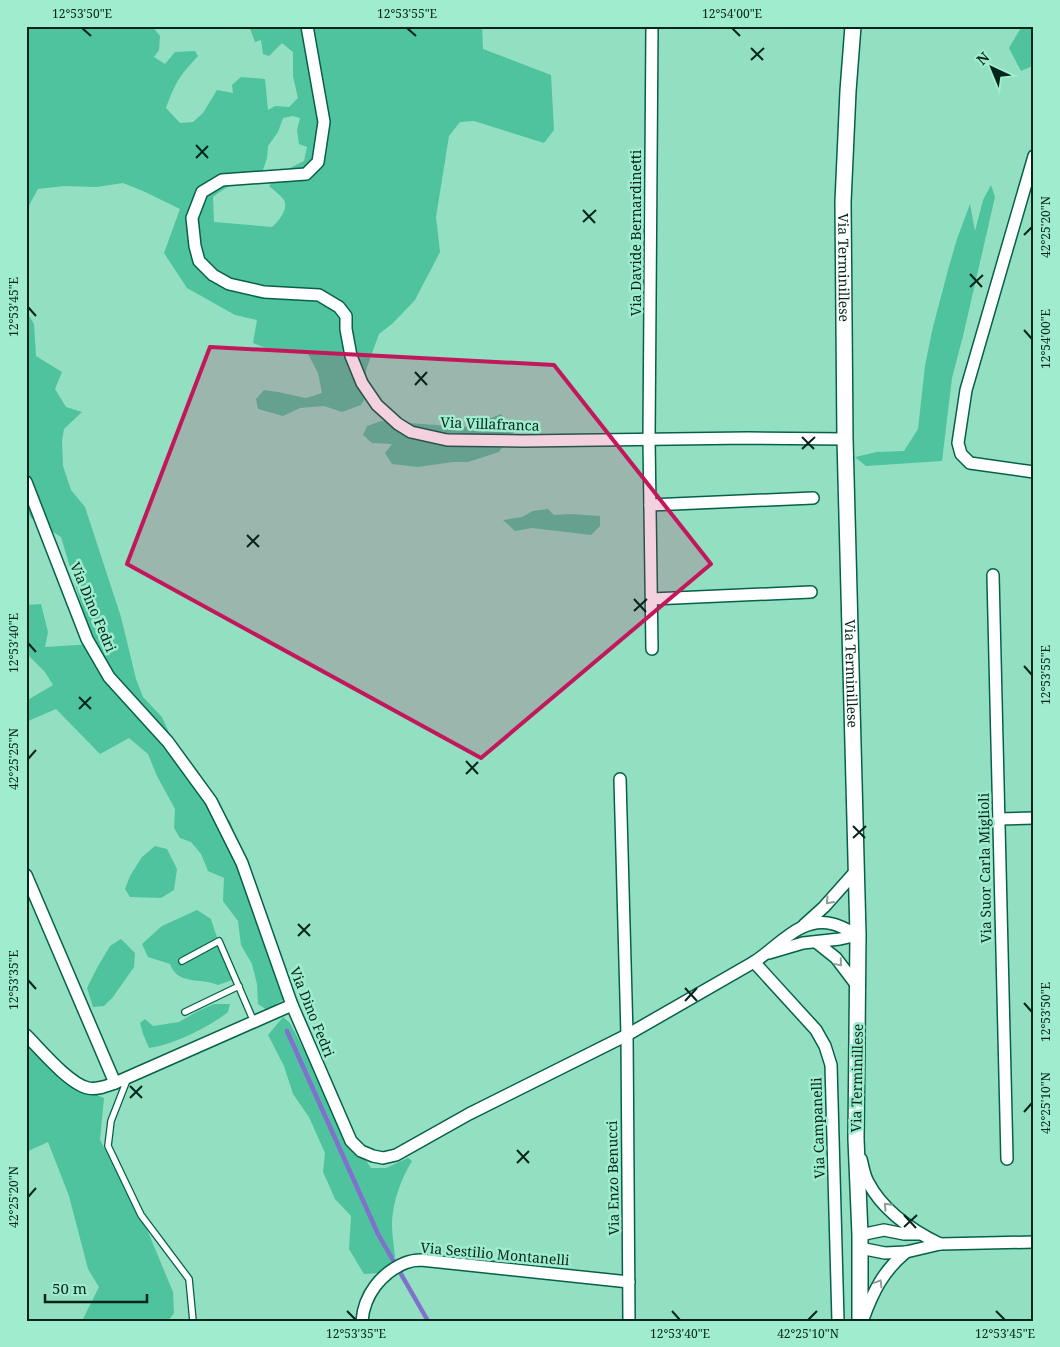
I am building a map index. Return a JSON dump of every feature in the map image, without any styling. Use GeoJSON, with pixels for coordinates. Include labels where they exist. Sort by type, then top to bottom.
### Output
{"type":"FeatureCollection","features":[{"type":"Feature","properties":{"kind":"main road","name":"Via Terminillese"},"geometry":{"type":"LineString","coordinates":[[853,26],[843,202],[845,439],[858,935],[856,1139],[861,1321]]}},
{"type":"Feature","properties":{"kind":"street","name":"Via Villafranca"},"geometry":{"type":"LineString","coordinates":[[307,26],[324,122],[318,162],[306,174],[222,180],[202,192],[192,218],[194,246],[199,261],[213,275],[229,284],[264,292],[319,295],[339,307],[346,316],[346,329],[351,356],[362,382],[377,405],[398,424],[410,432],[447,440],[523,442],[748,438],[845,439]]}},
{"type":"Feature","properties":{"kind":"street","name":"Via Davide Bernardinetti"},"geometry":{"type":"LineString","coordinates":[[652,26],[649,439],[652,649]]}},
{"type":"Feature","properties":{"kind":"street"},"geometry":{"type":"LineString","coordinates":[[1034,156],[966,390],[958,443],[961,454],[970,463],[1034,472]]}},
{"type":"Feature","properties":{"kind":"street","name":"Via Dino Fedri"},"geometry":{"type":"LineString","coordinates":[[26,482],[87,639],[109,677],[168,742],[211,801],[242,863],[292,1005],[351,1141],[361,1152],[382,1158],[396,1154],[469,1114],[627,1035],[754,962],[766,954],[778,942],[801,928],[813,923],[832,924],[858,935]]}},
{"type":"Feature","properties":{"kind":"street"},"geometry":{"type":"LineString","coordinates":[[650,505],[813,498]]}},
{"type":"Feature","properties":{"kind":"street","name":"Via Suor Carla Miglioli"},"geometry":{"type":"LineString","coordinates":[[993,575],[1006,1159]]}},
{"type":"Feature","properties":{"kind":"street"},"geometry":{"type":"LineString","coordinates":[[652,599],[811,592]]}},
{"type":"Feature","properties":{"kind":"street","name":"Via Enzo Benucci"},"geometry":{"type":"LineString","coordinates":[[620,779],[627,1035],[629,1321]]}},
{"type":"Feature","properties":{"kind":"street"},"geometry":{"type":"LineString","coordinates":[[999,819],[1034,818]]}},
{"type":"Feature","properties":{"kind":"street","name":"Via Dino Fedri"},"geometry":{"type":"LineString","coordinates":[[801,928],[824,907],[856,871]]}},
{"type":"Feature","properties":{"kind":"street"},"geometry":{"type":"LineString","coordinates":[[26,875],[115,1083]]}},
{"type":"Feature","properties":{"kind":"street","name":"Via Dino Fedri"},"geometry":{"type":"LineString","coordinates":[[766,954],[803,943],[858,935]]}},
{"type":"Feature","properties":{"kind":"street"},"geometry":{"type":"LineString","coordinates":[[816,942],[836,958],[858,988]]}},
{"type":"Feature","properties":{"kind":"street","name":"Via Campanelli"},"geometry":{"type":"LineString","coordinates":[[754,962],[816,1030],[825,1046],[831,1065],[838,1321]]}},
{"type":"Feature","properties":{"kind":"street"},"geometry":{"type":"LineString","coordinates":[[26,1035],[63,1072],[78,1084],[88,1088],[99,1088],[127,1078],[292,1005]]}},
{"type":"Feature","properties":{"kind":"street"},"geometry":{"type":"LineString","coordinates":[[856,1139],[867,1180],[874,1192],[900,1220],[920,1234],[940,1244]]}},
{"type":"Feature","properties":{"kind":"street"},"geometry":{"type":"LineString","coordinates":[[860,1242],[884,1230],[904,1234],[920,1234]]}},
{"type":"Feature","properties":{"kind":"street"},"geometry":{"type":"LineString","coordinates":[[860,1242],[885,1253],[906,1252],[940,1244],[1034,1242]]}},
{"type":"Feature","properties":{"kind":"street"},"geometry":{"type":"LineString","coordinates":[[861,1321],[871,1296],[882,1278],[894,1262],[906,1252]]}},
{"type":"Feature","properties":{"kind":"street","name":"Via Sestilio Montanelli"},"geometry":{"type":"LineString","coordinates":[[362,1321],[369,1293],[381,1278],[392,1269],[406,1262],[420,1260],[629,1282]]}},
{"type":"Feature","properties":{"kind":"lane"},"geometry":{"type":"LineString","coordinates":[[182,961],[219,941],[254,1022]]}},
{"type":"Feature","properties":{"kind":"lane"},"geometry":{"type":"LineString","coordinates":[[185,1012],[238,986]]}},
{"type":"Feature","properties":{"kind":"lane"},"geometry":{"type":"LineString","coordinates":[[127,1078],[111,1121],[108,1146],[141,1215],[189,1279],[193,1321]]}},
{"type":"Feature","properties":{"kind":"highlighted area"},"geometry":{"type":"Polygon","coordinates":[[[210,347],[554,365],[711,564],[481,758],[127,564],[210,347]]]}},
{"type":"Feature","properties":{"kind":"green space"},"geometry":{"type":"Polygon","coordinates":[[[26,26],[152,26],[160,36],[159,50],[154,57],[165,64],[175,52],[195,51],[198,56],[179,80],[166,108],[180,123],[193,122],[203,113],[217,90],[233,93],[232,85],[241,77],[265,79],[268,110],[275,106],[289,107],[298,98],[293,76],[293,52],[282,43],[269,56],[263,54],[261,40],[255,42],[249,26],[482,26],[483,49],[551,75],[554,130],[544,143],[474,121],[460,122],[449,136],[436,217],[440,252],[415,300],[393,323],[379,334],[366,370],[366,397],[361,405],[342,412],[324,406],[300,408],[283,416],[258,409],[256,399],[264,390],[306,398],[322,393],[318,373],[308,354],[274,351],[253,343],[257,320],[235,315],[187,288],[164,253],[180,209],[123,183],[97,187],[64,186],[38,189],[26,214],[26,26]],[[293,116],[283,118],[278,132],[268,146],[263,170],[236,182],[213,197],[214,222],[272,227],[277,222],[284,211],[285,204],[283,198],[269,186],[282,172],[304,161],[307,147],[299,144],[297,130],[300,118],[293,116]]]}},
{"type":"Feature","properties":{"kind":"green space"},"geometry":{"type":"Polygon","coordinates":[[[1022,26],[1034,26],[1034,63],[1021,71],[1009,48],[1022,26]]]}},
{"type":"Feature","properties":{"kind":"green space"},"geometry":{"type":"Polygon","coordinates":[[[991,185],[995,197],[952,378],[942,461],[866,466],[855,457],[877,452],[904,451],[918,429],[925,366],[932,331],[957,239],[970,204],[975,231],[983,200],[991,185]]]}},
{"type":"Feature","properties":{"kind":"green space"},"geometry":{"type":"Polygon","coordinates":[[[26,311],[34,324],[36,356],[62,372],[55,389],[66,407],[82,412],[64,429],[62,441],[63,466],[71,490],[85,507],[121,617],[136,679],[143,697],[162,717],[181,759],[204,801],[230,821],[236,837],[241,867],[258,921],[287,972],[287,997],[267,1010],[258,1004],[257,984],[252,964],[241,945],[238,921],[223,901],[224,878],[208,871],[201,854],[191,842],[180,838],[174,828],[175,809],[157,776],[148,754],[129,738],[100,754],[56,709],[26,722],[26,701],[53,685],[45,672],[26,653],[26,605],[41,604],[48,632],[45,647],[93,644],[61,537],[31,518],[26,507],[26,311]]]}},
{"type":"Feature","properties":{"kind":"green space"},"geometry":{"type":"Polygon","coordinates":[[[501,414],[514,432],[499,452],[468,462],[418,467],[392,464],[385,453],[392,444],[372,443],[363,435],[367,426],[381,421],[464,427],[501,414]]]}},
{"type":"Feature","properties":{"kind":"green space"},"geometry":{"type":"Polygon","coordinates":[[[548,509],[554,515],[600,516],[600,526],[591,535],[532,528],[515,531],[503,520],[522,517],[533,511],[548,509]]]}},
{"type":"Feature","properties":{"kind":"green space"},"geometry":{"type":"Polygon","coordinates":[[[155,846],[167,849],[177,869],[174,890],[161,898],[130,897],[125,889],[130,876],[142,857],[155,846]]]}},
{"type":"Feature","properties":{"kind":"green space"},"geometry":{"type":"Polygon","coordinates":[[[197,910],[211,919],[232,980],[218,985],[190,980],[178,975],[170,964],[148,957],[142,944],[162,926],[197,910]]]}},
{"type":"Feature","properties":{"kind":"green space"},"geometry":{"type":"Polygon","coordinates":[[[121,939],[135,953],[134,967],[113,997],[104,1006],[93,1007],[87,988],[110,946],[121,939]]]}},
{"type":"Feature","properties":{"kind":"green space"},"geometry":{"type":"Polygon","coordinates":[[[214,1004],[230,1004],[228,1012],[211,1024],[190,1034],[169,1043],[149,1048],[140,1023],[145,1019],[153,1026],[179,1022],[214,1004]]]}},
{"type":"Feature","properties":{"kind":"green space"},"geometry":{"type":"Polygon","coordinates":[[[283,1017],[290,1023],[324,1081],[371,1168],[386,1168],[408,1158],[412,1161],[395,1200],[392,1229],[395,1257],[381,1273],[364,1274],[349,1249],[351,1216],[335,1199],[323,1172],[325,1153],[309,1117],[293,1094],[284,1066],[268,1035],[283,1017]]]}},
{"type":"Feature","properties":{"kind":"green space"},"geometry":{"type":"Polygon","coordinates":[[[26,1045],[64,1082],[104,1098],[100,1140],[141,1215],[173,1292],[174,1313],[168,1321],[82,1321],[99,1287],[88,1269],[69,1196],[48,1142],[26,1152],[26,1045]]]}},
{"type":"Feature","properties":{"kind":"waterway"},"geometry":{"type":"LineString","coordinates":[[287,1031],[378,1234],[428,1321]]}}]}
